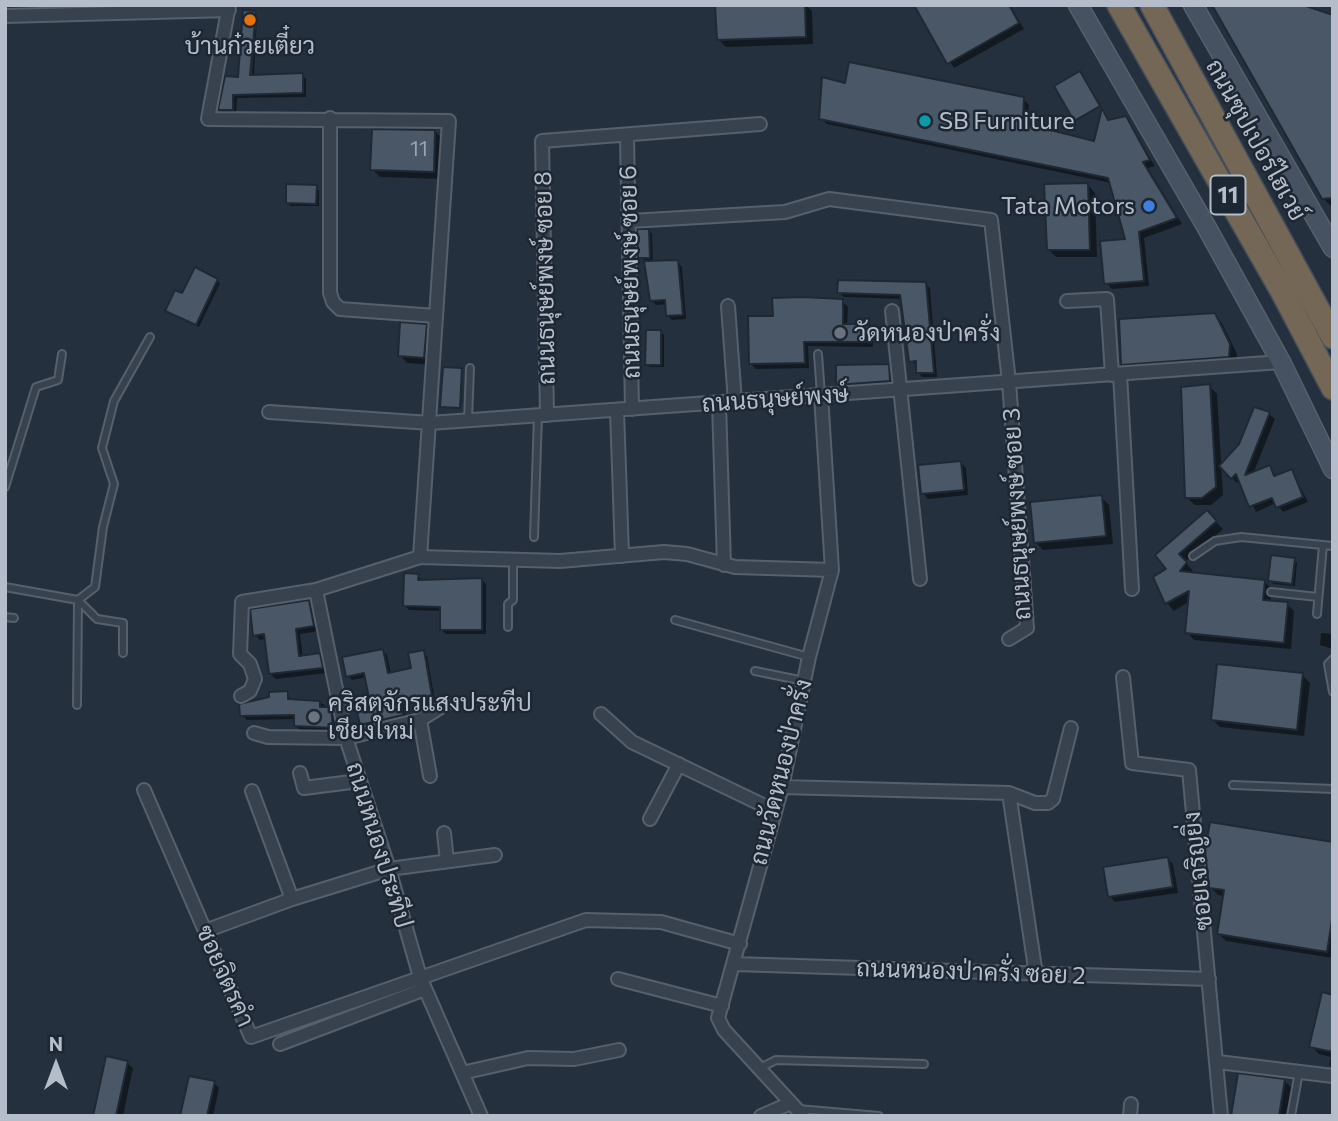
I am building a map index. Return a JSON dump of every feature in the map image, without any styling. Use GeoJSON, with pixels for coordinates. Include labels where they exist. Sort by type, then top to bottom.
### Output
{"type":"FeatureCollection","features":[{"type":"Feature","properties":{"kind":"highway","name":"ถนนซุปเปอร์ไฮเวย์"},"geometry":{"type":"LineString","coordinates":[[1119,5],[1275,279],[1333,388]]}},
{"type":"Feature","properties":{"kind":"highway","name":"ถนนซุปเปอร์ไฮเวย์"},"geometry":{"type":"LineString","coordinates":[[1152,5],[1333,337]]}},
{"type":"Feature","properties":{"kind":"main road"},"geometry":{"type":"LineString","coordinates":[[1079,5],[1280,362],[1333,469]]}},
{"type":"Feature","properties":{"kind":"main road"},"geometry":{"type":"LineString","coordinates":[[1193,5],[1333,248]]}},
{"type":"Feature","properties":{"kind":"street"},"geometry":{"type":"LineString","coordinates":[[5,16],[229,8],[208,119],[449,121],[420,557]]}},
{"type":"Feature","properties":{"kind":"street"},"geometry":{"type":"LineString","coordinates":[[330,118],[330,293],[333,302],[340,309],[436,316]]}},
{"type":"Feature","properties":{"kind":"street"},"geometry":{"type":"LineString","coordinates":[[627,136],[760,124]]}},
{"type":"Feature","properties":{"kind":"street","name":"ถนนธนุษย์พงษ์ ซอย 8"},"geometry":{"type":"LineString","coordinates":[[543,415],[542,141],[627,136]]}},
{"type":"Feature","properties":{"kind":"street","name":"ถนนธนุษย์พงษ์ ซอย 6"},"geometry":{"type":"LineString","coordinates":[[627,136],[632,409]]}},
{"type":"Feature","properties":{"kind":"street"},"geometry":{"type":"LineString","coordinates":[[630,221],[785,212],[830,199],[991,220],[1009,382]]}},
{"type":"Feature","properties":{"kind":"street"},"geometry":{"type":"LineString","coordinates":[[1067,301],[1107,299],[1116,374],[1132,589]]}},
{"type":"Feature","properties":{"kind":"street"},"geometry":{"type":"LineString","coordinates":[[728,306],[735,401]]}},
{"type":"Feature","properties":{"kind":"street"},"geometry":{"type":"LineString","coordinates":[[892,311],[898,390],[920,579]]}},
{"type":"Feature","properties":{"kind":"street","name":"ถนนธนุษย์พงษ์"},"geometry":{"type":"LineString","coordinates":[[269,412],[429,423],[1280,362]]}},
{"type":"Feature","properties":{"kind":"street","name":"ถนนธนุษย์พงษ์ ซอย 3"},"geometry":{"type":"LineString","coordinates":[[1009,382],[1027,628],[1009,639]]}},
{"type":"Feature","properties":{"kind":"street","name":"ถนนวัดหนองป่าครั่ง"},"geometry":{"type":"LineString","coordinates":[[722,1006],[782,787],[809,657],[832,570],[821,395]]}},
{"type":"Feature","properties":{"kind":"street"},"geometry":{"type":"LineString","coordinates":[[719,402],[724,565]]}},
{"type":"Feature","properties":{"kind":"street"},"geometry":{"type":"LineString","coordinates":[[617,410],[622,556]]}},
{"type":"Feature","properties":{"kind":"street"},"geometry":{"type":"LineString","coordinates":[[241,696],[250,691],[255,679],[250,664],[240,654],[241,603],[316,590],[420,557],[559,561],[687,554],[724,565],[832,570]]}},
{"type":"Feature","properties":{"kind":"street","name":"ถนนหนองประทีป"},"geometry":{"type":"LineString","coordinates":[[316,590],[346,738],[389,869],[422,983],[481,1116]]}},
{"type":"Feature","properties":{"kind":"street","name":"ซอยเจริญยิ่ง"},"geometry":{"type":"LineString","coordinates":[[1123,677],[1132,762],[1189,770],[1221,1116]]}},
{"type":"Feature","properties":{"kind":"street"},"geometry":{"type":"LineString","coordinates":[[254,733],[268,737],[346,738],[420,720],[444,705]]}},
{"type":"Feature","properties":{"kind":"street"},"geometry":{"type":"LineString","coordinates":[[601,714],[632,742],[775,811]]}},
{"type":"Feature","properties":{"kind":"street"},"geometry":{"type":"LineString","coordinates":[[420,720],[430,776]]}},
{"type":"Feature","properties":{"kind":"street"},"geometry":{"type":"LineString","coordinates":[[782,787],[1009,793],[1035,803],[1053,799],[1071,728]]}},
{"type":"Feature","properties":{"kind":"street"},"geometry":{"type":"LineString","coordinates":[[650,819],[679,764]]}},
{"type":"Feature","properties":{"kind":"street"},"geometry":{"type":"LineString","coordinates":[[300,773],[304,789],[359,781]]}},
{"type":"Feature","properties":{"kind":"street","name":"ซอยจิตรคำ"},"geometry":{"type":"LineString","coordinates":[[144,790],[251,1037],[422,983]]}},
{"type":"Feature","properties":{"kind":"street"},"geometry":{"type":"LineString","coordinates":[[252,791],[292,899]]}},
{"type":"Feature","properties":{"kind":"street"},"geometry":{"type":"LineString","coordinates":[[1009,793],[1036,975]]}},
{"type":"Feature","properties":{"kind":"street"},"geometry":{"type":"LineString","coordinates":[[444,833],[447,861]]}},
{"type":"Feature","properties":{"kind":"street"},"geometry":{"type":"LineString","coordinates":[[205,931],[292,899],[389,869],[495,855]]}},
{"type":"Feature","properties":{"kind":"street"},"geometry":{"type":"LineString","coordinates":[[280,1044],[422,983],[586,920],[661,922],[740,944]]}},
{"type":"Feature","properties":{"kind":"street","name":"ถนนหนองป่าครั่ง ซอย 2"},"geometry":{"type":"LineString","coordinates":[[734,964],[1209,979]]}},
{"type":"Feature","properties":{"kind":"street"},"geometry":{"type":"LineString","coordinates":[[618,979],[722,1006],[718,1018],[724,1030],[797,1109]]}},
{"type":"Feature","properties":{"kind":"street"},"geometry":{"type":"LineString","coordinates":[[462,1073],[528,1058],[574,1059],[619,1050]]}},
{"type":"Feature","properties":{"kind":"street"},"geometry":{"type":"LineString","coordinates":[[1218,1062],[1333,1076]]}},
{"type":"Feature","properties":{"kind":"street"},"geometry":{"type":"LineString","coordinates":[[761,1116],[797,1109]]}},
{"type":"Feature","properties":{"kind":"lane"},"geometry":{"type":"LineString","coordinates":[[78,600],[95,587],[103,527],[114,484],[102,448],[114,401],[150,337]]}},
{"type":"Feature","properties":{"kind":"lane"},"geometry":{"type":"LineString","coordinates":[[5,486],[36,387],[58,380],[62,354]]}},
{"type":"Feature","properties":{"kind":"lane"},"geometry":{"type":"LineString","coordinates":[[818,354],[821,395]]}},
{"type":"Feature","properties":{"kind":"lane"},"geometry":{"type":"LineString","coordinates":[[468,421],[470,368]]}},
{"type":"Feature","properties":{"kind":"lane"},"geometry":{"type":"LineString","coordinates":[[534,537],[543,415]]}},
{"type":"Feature","properties":{"kind":"lane"},"geometry":{"type":"LineString","coordinates":[[1193,556],[1215,541],[1241,537],[1333,546]]}},
{"type":"Feature","properties":{"kind":"lane"},"geometry":{"type":"LineString","coordinates":[[1317,614],[1323,545]]}},
{"type":"Feature","properties":{"kind":"lane"},"geometry":{"type":"LineString","coordinates":[[508,627],[508,604],[513,600],[513,559]]}},
{"type":"Feature","properties":{"kind":"lane"},"geometry":{"type":"LineString","coordinates":[[5,587],[78,600],[97,620],[123,623],[123,653]]}},
{"type":"Feature","properties":{"kind":"lane"},"geometry":{"type":"LineString","coordinates":[[1271,592],[1318,597]]}},
{"type":"Feature","properties":{"kind":"lane"},"geometry":{"type":"LineString","coordinates":[[78,600],[78,705]]}},
{"type":"Feature","properties":{"kind":"lane"},"geometry":{"type":"LineString","coordinates":[[5,617],[14,618]]}},
{"type":"Feature","properties":{"kind":"lane"},"geometry":{"type":"LineString","coordinates":[[675,620],[809,657]]}},
{"type":"Feature","properties":{"kind":"lane"},"geometry":{"type":"LineString","coordinates":[[1333,659],[1328,664],[1333,692]]}},
{"type":"Feature","properties":{"kind":"lane"},"geometry":{"type":"LineString","coordinates":[[755,671],[804,681]]}},
{"type":"Feature","properties":{"kind":"lane"},"geometry":{"type":"LineString","coordinates":[[1233,785],[1333,789]]}},
{"type":"Feature","properties":{"kind":"lane"},"geometry":{"type":"LineString","coordinates":[[759,1068],[776,1060],[925,1064]]}},
{"type":"Feature","properties":{"kind":"lane"},"geometry":{"type":"LineString","coordinates":[[1291,1116],[1299,1072]]}},
{"type":"Feature","properties":{"kind":"lane"},"geometry":{"type":"LineString","coordinates":[[797,1109],[879,1116]]}},
{"type":"Feature","properties":{"kind":"building"},"geometry":{"type":"Polygon","coordinates":[[[715,5],[805,5],[806,37],[717,40],[715,5]]]}},
{"type":"Feature","properties":{"kind":"building"},"geometry":{"type":"Polygon","coordinates":[[[914,5],[1009,5],[1019,23],[947,64],[914,5]]]}},
{"type":"Feature","properties":{"kind":"building"},"geometry":{"type":"Polygon","coordinates":[[[1212,5],[1303,5],[1333,15],[1333,198],[1322,199],[1212,5]]]}},
{"type":"Feature","properties":{"kind":"building"},"geometry":{"type":"Polygon","coordinates":[[[243,10],[256,11],[250,75],[303,73],[303,93],[233,95],[233,110],[218,110],[225,76],[238,77],[243,10]]]}},
{"type":"Feature","properties":{"kind":"building","name":"SB Furniture"},"geometry":{"type":"Polygon","coordinates":[[[849,62],[1024,97],[1023,123],[1094,141],[1102,108],[1108,120],[1126,116],[1150,160],[1143,162],[1177,218],[1139,232],[1144,281],[1104,284],[1100,241],[1125,239],[1108,178],[819,119],[822,77],[845,83],[849,62]]]}},
{"type":"Feature","properties":{"kind":"building"},"geometry":{"type":"Polygon","coordinates":[[[1080,71],[1100,106],[1074,121],[1054,86],[1080,71]]]}},
{"type":"Feature","properties":{"kind":"building"},"geometry":{"type":"Polygon","coordinates":[[[372,129],[435,130],[434,172],[370,170],[372,129]]]}},
{"type":"Feature","properties":{"kind":"building"},"geometry":{"type":"Polygon","coordinates":[[[1088,183],[1090,250],[1047,250],[1044,184],[1088,183]]]}},
{"type":"Feature","properties":{"kind":"building"},"geometry":{"type":"Polygon","coordinates":[[[286,184],[317,185],[316,204],[286,203],[286,184]]]}},
{"type":"Feature","properties":{"kind":"building"},"geometry":{"type":"Polygon","coordinates":[[[637,229],[649,229],[650,258],[638,258],[637,229]]]}},
{"type":"Feature","properties":{"kind":"building"},"geometry":{"type":"Polygon","coordinates":[[[678,260],[683,315],[666,316],[665,300],[650,301],[644,261],[678,260]]]}},
{"type":"Feature","properties":{"kind":"building"},"geometry":{"type":"Polygon","coordinates":[[[195,267],[218,279],[196,325],[165,311],[175,290],[182,293],[195,267]]]}},
{"type":"Feature","properties":{"kind":"building"},"geometry":{"type":"Polygon","coordinates":[[[838,280],[926,282],[934,373],[916,373],[916,361],[909,362],[900,295],[837,293],[838,280]]]}},
{"type":"Feature","properties":{"kind":"building"},"geometry":{"type":"Polygon","coordinates":[[[772,298],[843,299],[843,324],[869,324],[868,342],[804,342],[805,363],[749,364],[748,316],[773,316],[772,298]]]}},
{"type":"Feature","properties":{"kind":"building"},"geometry":{"type":"Polygon","coordinates":[[[1215,313],[1230,344],[1229,357],[1121,365],[1119,319],[1215,313]]]}},
{"type":"Feature","properties":{"kind":"building"},"geometry":{"type":"Polygon","coordinates":[[[400,322],[427,324],[424,358],[398,356],[400,322]]]}},
{"type":"Feature","properties":{"kind":"building"},"geometry":{"type":"Polygon","coordinates":[[[646,330],[661,330],[661,365],[645,365],[646,330]]]}},
{"type":"Feature","properties":{"kind":"building"},"geometry":{"type":"Polygon","coordinates":[[[889,364],[890,381],[836,385],[836,365],[889,364]]]}},
{"type":"Feature","properties":{"kind":"building"},"geometry":{"type":"Polygon","coordinates":[[[443,367],[462,368],[460,408],[440,407],[443,367]]]}},
{"type":"Feature","properties":{"kind":"building"},"geometry":{"type":"Polygon","coordinates":[[[1210,384],[1216,487],[1202,498],[1185,498],[1181,387],[1210,384]]]}},
{"type":"Feature","properties":{"kind":"building"},"geometry":{"type":"Polygon","coordinates":[[[1254,407],[1270,412],[1245,475],[1270,465],[1274,476],[1292,469],[1303,497],[1276,508],[1272,498],[1249,507],[1236,474],[1231,479],[1219,466],[1239,444],[1254,407]]]}},
{"type":"Feature","properties":{"kind":"building"},"geometry":{"type":"Polygon","coordinates":[[[961,461],[964,490],[921,494],[918,465],[961,461]]]}},
{"type":"Feature","properties":{"kind":"building"},"geometry":{"type":"Polygon","coordinates":[[[1102,495],[1106,536],[1034,543],[1030,502],[1102,495]]]}},
{"type":"Feature","properties":{"kind":"building"},"geometry":{"type":"Polygon","coordinates":[[[1207,510],[1217,521],[1179,554],[1187,562],[1180,571],[1265,580],[1263,600],[1288,602],[1284,643],[1185,633],[1189,591],[1165,604],[1153,577],[1166,569],[1155,555],[1207,510]]]}},
{"type":"Feature","properties":{"kind":"building"},"geometry":{"type":"Polygon","coordinates":[[[1271,555],[1295,558],[1292,584],[1268,581],[1271,555]]]}},
{"type":"Feature","properties":{"kind":"building"},"geometry":{"type":"Polygon","coordinates":[[[404,573],[419,574],[418,580],[482,578],[482,630],[440,630],[440,607],[403,606],[404,573]]]}},
{"type":"Feature","properties":{"kind":"building"},"geometry":{"type":"Polygon","coordinates":[[[309,600],[314,626],[296,629],[299,656],[320,653],[323,668],[269,674],[264,634],[253,636],[250,609],[309,600]]]}},
{"type":"Feature","properties":{"kind":"building"},"geometry":{"type":"Polygon","coordinates":[[[383,649],[388,673],[411,668],[408,653],[424,650],[432,696],[401,701],[403,715],[360,725],[357,712],[371,709],[364,673],[346,677],[342,657],[383,649]]]}},
{"type":"Feature","properties":{"kind":"building"},"geometry":{"type":"Polygon","coordinates":[[[1217,664],[1303,673],[1297,730],[1211,720],[1217,664]]]}},
{"type":"Feature","properties":{"kind":"building"},"geometry":{"type":"Polygon","coordinates":[[[288,691],[288,699],[320,701],[320,707],[331,707],[333,728],[294,726],[294,715],[240,716],[239,704],[269,697],[269,692],[288,691]]]}},
{"type":"Feature","properties":{"kind":"building"},"geometry":{"type":"Polygon","coordinates":[[[1210,822],[1333,842],[1333,914],[1327,952],[1217,934],[1224,890],[1209,888],[1205,850],[1210,822]]]}},
{"type":"Feature","properties":{"kind":"building"},"geometry":{"type":"Polygon","coordinates":[[[1168,857],[1173,887],[1108,897],[1103,867],[1168,857]]]}},
{"type":"Feature","properties":{"kind":"building"},"geometry":{"type":"Polygon","coordinates":[[[1322,992],[1333,995],[1333,1052],[1309,1047],[1322,992]]]}},
{"type":"Feature","properties":{"kind":"building"},"geometry":{"type":"Polygon","coordinates":[[[106,1056],[128,1061],[116,1116],[93,1116],[106,1056]]]}},
{"type":"Feature","properties":{"kind":"building"},"geometry":{"type":"Polygon","coordinates":[[[1238,1073],[1285,1079],[1279,1116],[1231,1116],[1238,1073]]]}},
{"type":"Feature","properties":{"kind":"building"},"geometry":{"type":"Polygon","coordinates":[[[189,1076],[215,1081],[207,1116],[180,1116],[189,1076]]]}},
{"type":"Feature","properties":{"kind":"place","name":"บ้านก๋วยเตี๋ยว"},"geometry":{"type":"Point","coordinates":[250,20]}},
{"type":"Feature","properties":{"kind":"place","name":"SB Furniture"},"geometry":{"type":"Point","coordinates":[925,121]}},
{"type":"Feature","properties":{"kind":"place","name":"Tata Motors"},"geometry":{"type":"Point","coordinates":[1149,206]}},
{"type":"Feature","properties":{"kind":"place","name":"วัดหนองป่าครั่ง"},"geometry":{"type":"Point","coordinates":[840,333]}},
{"type":"Feature","properties":{"kind":"place","name":"คริสตจักรแสงประทีป เชียงใหม่"},"geometry":{"type":"Point","coordinates":[314,717]}}]}
